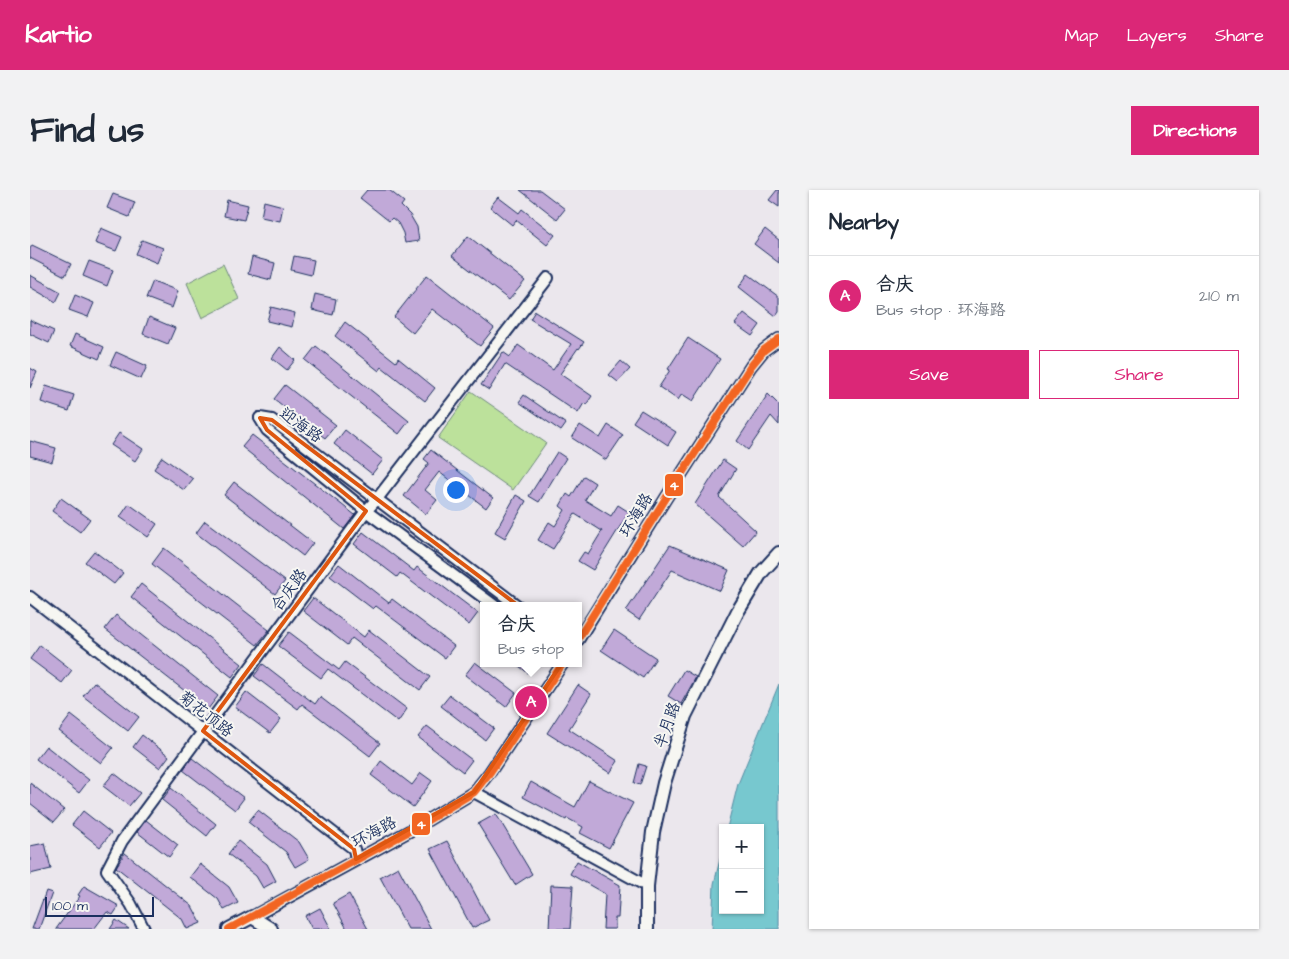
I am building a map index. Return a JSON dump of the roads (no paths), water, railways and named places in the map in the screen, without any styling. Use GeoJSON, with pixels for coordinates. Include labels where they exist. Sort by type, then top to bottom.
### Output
{"type":"FeatureCollection","features":[{"type":"Feature","properties":{"kind":"main road","name":"半月路"},"geometry":{"type":"LineString","coordinates":[[647,929],[647,886],[653,832],[662,793],[685,716],[738,611],[761,573],[779,553]]}},
{"type":"Feature","properties":{"kind":"main road","name":"环海路"},"geometry":{"type":"LineString","coordinates":[[229,929],[252,917]]}},
{"type":"Feature","properties":{"kind":"main road"},"geometry":{"type":"LineString","coordinates":[[252,917],[271,929]]}},
{"type":"Feature","properties":{"kind":"street","name":"合庆路"},"geometry":{"type":"LineString","coordinates":[[144,929],[131,904],[107,870],[122,841],[366,511],[548,278]]}},
{"type":"Feature","properties":{"kind":"street","name":"环海路"},"geometry":{"type":"LineString","coordinates":[[582,634],[751,366],[764,350],[779,339]]}},
{"type":"Feature","properties":{"kind":"street","name":"迎海路"},"geometry":{"type":"LineString","coordinates":[[490,602],[366,511],[266,430],[260,418],[272,420],[513,602]]}},
{"type":"Feature","properties":{"kind":"street","name":"菊花顶路"},"geometry":{"type":"LineString","coordinates":[[30,597],[354,848],[356,859]]}},
{"type":"Feature","properties":{"kind":"street","name":"环海路"},"geometry":{"type":"LineString","coordinates":[[252,917],[413,829],[474,792],[490,772],[560,667]]}},
{"type":"Feature","properties":{"kind":"street"},"geometry":{"type":"LineString","coordinates":[[474,792],[647,886]]}},
{"type":"Feature","properties":{"kind":"water"},"geometry":{"type":"Polygon","coordinates":[[[779,684],[779,929],[712,929],[714,884],[719,863],[719,914],[764,914],[764,824],[728,824],[738,784],[779,684]]]}},
{"type":"Feature","properties":{"kind":"place","name":"合庆"},"geometry":{"type":"Point","coordinates":[531,702]}}]}
